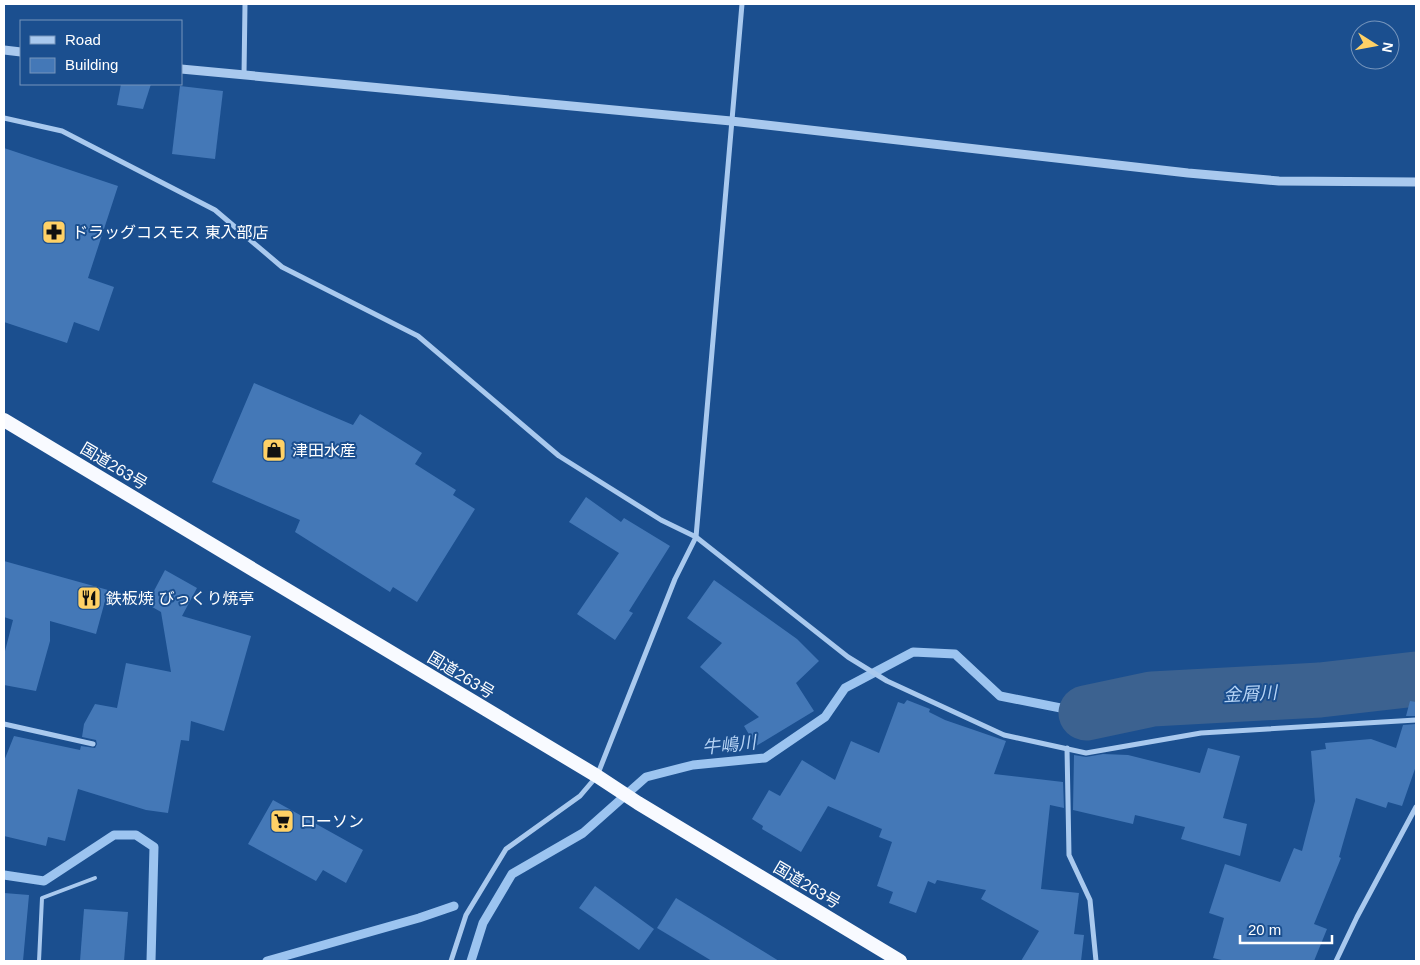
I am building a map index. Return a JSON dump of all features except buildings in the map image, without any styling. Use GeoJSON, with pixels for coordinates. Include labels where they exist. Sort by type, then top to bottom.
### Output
{"type":"FeatureCollection","features":[{"type":"Feature","properties":{"kind":"highway","name":"国道263号"},"geometry":{"type":"LineString","coordinates":[[4,420],[597,776],[638,803],[900,961]]}},
{"type":"Feature","properties":{"kind":"street"},"geometry":{"type":"LineString","coordinates":[[244,75],[245,4]]}},
{"type":"Feature","properties":{"kind":"street"},"geometry":{"type":"LineString","coordinates":[[451,961],[466,915],[506,849],[580,796],[597,776],[675,579],[696,537],[742,4]]}},
{"type":"Feature","properties":{"kind":"street"},"geometry":{"type":"LineString","coordinates":[[4,50],[20,52]]}},
{"type":"Feature","properties":{"kind":"street"},"geometry":{"type":"LineString","coordinates":[[182,69],[731,121],[1206,175],[1279,181],[1416,182]]}},
{"type":"Feature","properties":{"kind":"street"},"geometry":{"type":"LineString","coordinates":[[4,118],[62,131],[215,210],[282,267],[418,336],[558,456],[661,520],[696,537],[848,657],[887,681],[1004,735],[1086,752],[1201,733],[1416,720]]}},
{"type":"Feature","properties":{"kind":"street"},"geometry":{"type":"LineString","coordinates":[[4,724],[93,744]]}},
{"type":"Feature","properties":{"kind":"street"},"geometry":{"type":"LineString","coordinates":[[1067,748],[1070,855],[1090,900],[1096,961]]}},
{"type":"Feature","properties":{"kind":"street"},"geometry":{"type":"LineString","coordinates":[[1336,961],[1356,917],[1416,807]]}},
{"type":"Feature","properties":{"kind":"lane"},"geometry":{"type":"LineString","coordinates":[[39,961],[42,898],[95,878]]}},
{"type":"Feature","properties":{"kind":"waterway","name":"牛嶋川"},"geometry":{"type":"LineString","coordinates":[[471,961],[483,923],[512,874],[583,833],[646,777],[693,765],[765,758],[825,717],[845,688],[913,652],[955,654],[1000,696],[1086,713]]}},
{"type":"Feature","properties":{"kind":"waterway","name":"金屑川"},"geometry":{"type":"LineString","coordinates":[[1086,713],[1152,699],[1320,690],[1416,679]]}},
{"type":"Feature","properties":{"kind":"waterway"},"geometry":{"type":"LineString","coordinates":[[4,875],[44,881],[114,835],[136,835],[154,847],[151,961]]}},
{"type":"Feature","properties":{"kind":"waterway"},"geometry":{"type":"LineString","coordinates":[[267,961],[419,918],[454,906]]}},
{"type":"Feature","properties":{"kind":"place","name":"ドラッグコスモス 東入部店"},"geometry":{"type":"Point","coordinates":[54,232]}},
{"type":"Feature","properties":{"kind":"place","name":"津田水産"},"geometry":{"type":"Point","coordinates":[274,450]}},
{"type":"Feature","properties":{"kind":"place","name":"鉄板焼 びっくり焼亭"},"geometry":{"type":"Point","coordinates":[89,598]}},
{"type":"Feature","properties":{"kind":"place","name":"ローソン"},"geometry":{"type":"Point","coordinates":[282,821]}}]}
